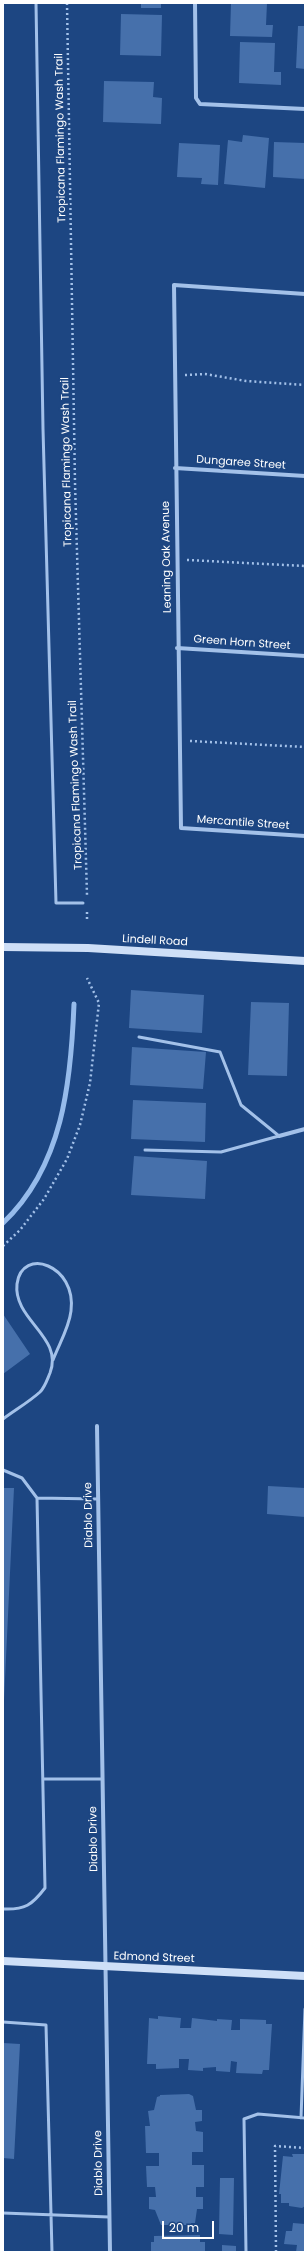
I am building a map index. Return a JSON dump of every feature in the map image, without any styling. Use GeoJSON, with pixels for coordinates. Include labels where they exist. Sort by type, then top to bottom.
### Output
{"type":"FeatureCollection","features":[{"type":"Feature","properties":{"kind":"street"},"geometry":{"type":"LineString","coordinates":[[195,3],[196,98],[200,104],[210,106],[242,105],[305,109]]}},
{"type":"Feature","properties":{"kind":"street","name":"Leaning Oak Avenue"},"geometry":{"type":"LineString","coordinates":[[181,828],[177,648],[174,285],[305,294]]}},
{"type":"Feature","properties":{"kind":"street","name":"Dungaree Street"},"geometry":{"type":"LineString","coordinates":[[175,468],[305,476]]}},
{"type":"Feature","properties":{"kind":"street","name":"Green Horn Street"},"geometry":{"type":"LineString","coordinates":[[177,648],[305,656]]}},
{"type":"Feature","properties":{"kind":"street","name":"Mercantile Street"},"geometry":{"type":"LineString","coordinates":[[181,828],[305,836]]}},
{"type":"Feature","properties":{"kind":"street","name":"Lindell Road"},"geometry":{"type":"LineString","coordinates":[[3,947],[104,949],[305,961]]}},
{"type":"Feature","properties":{"kind":"street"},"geometry":{"type":"LineString","coordinates":[[279,1136],[305,1129]]}},
{"type":"Feature","properties":{"kind":"street","name":"Diablo Drive"},"geometry":{"type":"LineString","coordinates":[[97,1426],[110,2252]]}},
{"type":"Feature","properties":{"kind":"street","name":"Edmond Street"},"geometry":{"type":"LineString","coordinates":[[3,1961],[305,1976]]}},
{"type":"Feature","properties":{"kind":"lane"},"geometry":{"type":"LineString","coordinates":[[36,3],[43,429],[56,903],[83,903]]}},
{"type":"Feature","properties":{"kind":"lane"},"geometry":{"type":"LineString","coordinates":[[139,1037],[220,1052],[241,1106],[279,1136]]}},
{"type":"Feature","properties":{"kind":"lane"},"geometry":{"type":"LineString","coordinates":[[145,1150],[221,1152],[279,1136]]}},
{"type":"Feature","properties":{"kind":"lane"},"geometry":{"type":"LineString","coordinates":[[3,1419],[41,1391],[48,1379],[53,1360],[69,1320],[71,1302],[68,1288],[62,1275],[52,1266],[38,1264],[30,1265],[21,1272],[18,1277],[17,1293],[30,1320],[49,1344],[53,1360]]}},
{"type":"Feature","properties":{"kind":"lane"},"geometry":{"type":"LineString","coordinates":[[3,1470],[22,1478],[37,1498],[46,1888],[35,1902],[18,1910],[3,1909]]}},
{"type":"Feature","properties":{"kind":"lane"},"geometry":{"type":"LineString","coordinates":[[37,1498],[98,1499]]}},
{"type":"Feature","properties":{"kind":"lane"},"geometry":{"type":"LineString","coordinates":[[44,1779],[102,1779]]}},
{"type":"Feature","properties":{"kind":"lane"},"geometry":{"type":"LineString","coordinates":[[301,2118],[305,2009]]}},
{"type":"Feature","properties":{"kind":"lane"},"geometry":{"type":"LineString","coordinates":[[3,2022],[46,2024],[52,2252]]}},
{"type":"Feature","properties":{"kind":"lane"},"geometry":{"type":"LineString","coordinates":[[246,2252],[244,2119],[258,2114],[305,2118]]}},
{"type":"Feature","properties":{"kind":"lane"},"geometry":{"type":"LineString","coordinates":[[3,2213],[109,2218]]}},
{"type":"Feature","properties":{"kind":"path","name":"Tropicana Flamingo Wash Trail"},"geometry":{"type":"LineString","coordinates":[[67,3],[74,475],[87,899]]}},
{"type":"Feature","properties":{"kind":"path"},"geometry":{"type":"LineString","coordinates":[[175,376],[205,374],[246,381],[305,385]]}},
{"type":"Feature","properties":{"kind":"path"},"geometry":{"type":"LineString","coordinates":[[176,560],[305,566]]}},
{"type":"Feature","properties":{"kind":"path"},"geometry":{"type":"LineString","coordinates":[[179,740],[305,747]]}},
{"type":"Feature","properties":{"kind":"path"},"geometry":{"type":"LineString","coordinates":[[87,906],[87,920]]}},
{"type":"Feature","properties":{"kind":"path"},"geometry":{"type":"LineString","coordinates":[[3,1246],[20,1230],[44,1199],[67,1160],[80,1125],[90,1082],[99,1003],[87,978]]}},
{"type":"Feature","properties":{"kind":"path"},"geometry":{"type":"LineString","coordinates":[[276,2252],[275,2146],[305,2148]]}},
{"type":"Feature","properties":{"kind":"building"},"geometry":{"type":"Polygon","coordinates":[[[141,3],[161,3],[161,8],[141,8],[141,3]]]}},
{"type":"Feature","properties":{"kind":"building"},"geometry":{"type":"Polygon","coordinates":[[[231,3],[267,3],[266,25],[273,25],[272,37],[230,36],[231,3]]]}},
{"type":"Feature","properties":{"kind":"building"},"geometry":{"type":"Polygon","coordinates":[[[121,14],[162,15],[161,56],[120,55],[121,14]]]}},
{"type":"Feature","properties":{"kind":"building"},"geometry":{"type":"Polygon","coordinates":[[[298,26],[305,26],[305,69],[296,68],[298,26]]]}},
{"type":"Feature","properties":{"kind":"building"},"geometry":{"type":"Polygon","coordinates":[[[240,42],[275,43],[274,72],[281,72],[281,85],[239,83],[240,42]]]}},
{"type":"Feature","properties":{"kind":"building"},"geometry":{"type":"Polygon","coordinates":[[[104,81],[154,82],[153,97],[162,98],[161,124],[103,122],[104,81]]]}},
{"type":"Feature","properties":{"kind":"building"},"geometry":{"type":"Polygon","coordinates":[[[243,135],[269,138],[265,188],[224,184],[228,140],[242,142],[243,135]]]}},
{"type":"Feature","properties":{"kind":"building"},"geometry":{"type":"Polygon","coordinates":[[[274,142],[305,143],[305,179],[273,177],[274,142]]]}},
{"type":"Feature","properties":{"kind":"building"},"geometry":{"type":"Polygon","coordinates":[[[179,143],[220,145],[218,185],[201,184],[202,178],[177,177],[179,143]]]}},
{"type":"Feature","properties":{"kind":"building"},"geometry":{"type":"Polygon","coordinates":[[[131,990],[204,995],[202,1033],[129,1028],[131,990]]]}},
{"type":"Feature","properties":{"kind":"building"},"geometry":{"type":"Polygon","coordinates":[[[251,1002],[289,1003],[287,1076],[248,1075],[251,1002]]]}},
{"type":"Feature","properties":{"kind":"building"},"geometry":{"type":"Polygon","coordinates":[[[132,1047],[206,1052],[203,1089],[130,1085],[132,1047]]]}},
{"type":"Feature","properties":{"kind":"building"},"geometry":{"type":"Polygon","coordinates":[[[133,1100],[206,1103],[205,1142],[131,1139],[133,1100]]]}},
{"type":"Feature","properties":{"kind":"building"},"geometry":{"type":"Polygon","coordinates":[[[134,1156],[207,1161],[205,1199],[131,1195],[134,1156]]]}},
{"type":"Feature","properties":{"kind":"building"},"geometry":{"type":"Polygon","coordinates":[[[3,1314],[30,1354],[3,1374],[3,1314]]]}},
{"type":"Feature","properties":{"kind":"building"},"geometry":{"type":"Polygon","coordinates":[[[268,1486],[305,1488],[305,1517],[267,1514],[268,1486]]]}},
{"type":"Feature","properties":{"kind":"building"},"geometry":{"type":"Polygon","coordinates":[[[3,1488],[14,1488],[4,1700],[3,1700],[3,1488]]]}},
{"type":"Feature","properties":{"kind":"building"},"geometry":{"type":"Polygon","coordinates":[[[158,2016],[181,2018],[180,2028],[191,2028],[192,2018],[217,2021],[217,2019],[232,2020],[231,2030],[240,2030],[240,2019],[266,2020],[266,2024],[272,2024],[269,2070],[263,2070],[262,2074],[236,2073],[237,2062],[231,2061],[230,2072],[216,2071],[216,2067],[203,2068],[203,2071],[188,2070],[189,2059],[179,2059],[179,2068],[156,2069],[156,2064],[147,2064],[149,2018],[158,2019],[158,2016]]]}},
{"type":"Feature","properties":{"kind":"building"},"geometry":{"type":"Polygon","coordinates":[[[3,2043],[20,2044],[14,2159],[3,2158],[3,2043]]]}},
{"type":"Feature","properties":{"kind":"building"},"geometry":{"type":"Polygon","coordinates":[[[189,2094],[193,2096],[196,2110],[202,2110],[202,2121],[195,2122],[196,2131],[203,2132],[203,2152],[192,2152],[192,2165],[204,2165],[204,2187],[196,2187],[196,2197],[203,2197],[203,2209],[197,2209],[195,2223],[191,2223],[191,2225],[161,2225],[155,2210],[149,2209],[149,2197],[156,2197],[155,2187],[147,2187],[146,2166],[159,2166],[159,2153],[146,2153],[145,2126],[150,2126],[148,2111],[154,2110],[157,2097],[160,2095],[189,2094]]]}},
{"type":"Feature","properties":{"kind":"building"},"geometry":{"type":"Polygon","coordinates":[[[292,2154],[304,2154],[305,2156],[305,2206],[302,2208],[289,2206],[289,2203],[281,2203],[281,2194],[279,2194],[283,2156],[293,2157],[292,2154]]]}},
{"type":"Feature","properties":{"kind":"building"},"geometry":{"type":"Polygon","coordinates":[[[220,2178],[234,2178],[233,2235],[219,2234],[220,2178]]]}},
{"type":"Feature","properties":{"kind":"building"},"geometry":{"type":"Polygon","coordinates":[[[293,2223],[305,2224],[305,2252],[296,2252],[297,2245],[284,2244],[286,2231],[292,2231],[293,2223]]]}},
{"type":"Feature","properties":{"kind":"building"},"geometry":{"type":"Polygon","coordinates":[[[200,2235],[200,2242],[205,2242],[205,2252],[151,2252],[151,2242],[154,2242],[154,2236],[200,2235]]]}},
{"type":"Feature","properties":{"kind":"building"},"geometry":{"type":"Polygon","coordinates":[[[222,2245],[236,2246],[236,2252],[222,2252],[222,2245]]]}},
{"type":"Feature","properties":{"kind":"waterway"},"geometry":{"type":"LineString","coordinates":[[3,1223],[23,1200],[39,1176],[51,1149],[60,1121],[66,1093],[73,1033],[74,1004]]}}]}
